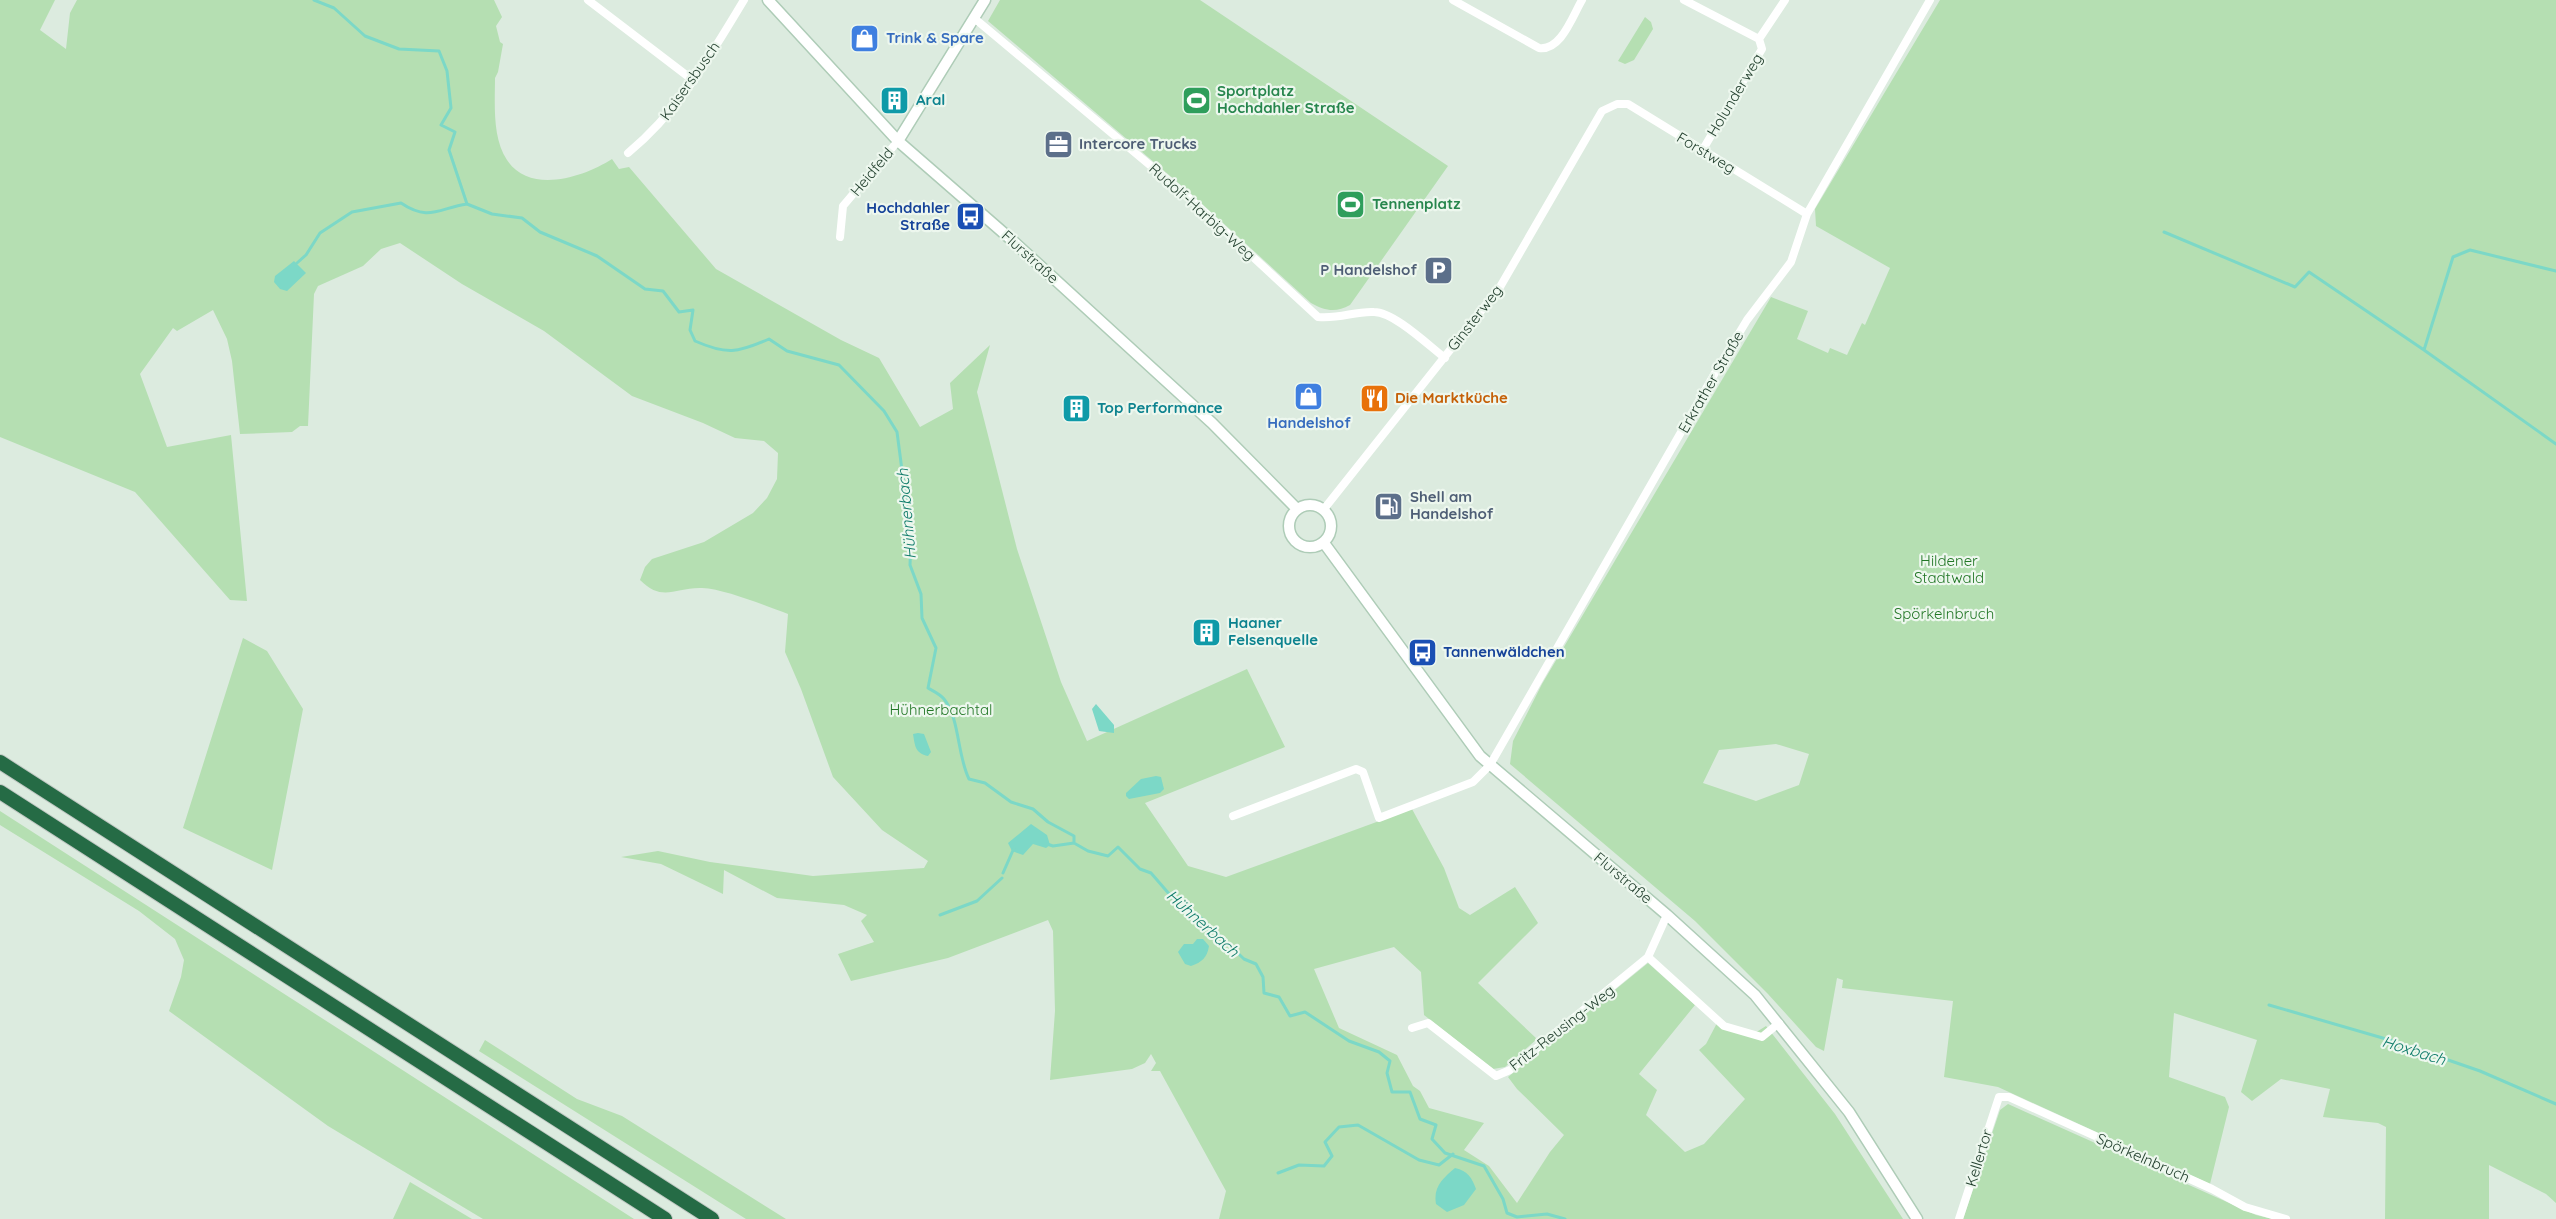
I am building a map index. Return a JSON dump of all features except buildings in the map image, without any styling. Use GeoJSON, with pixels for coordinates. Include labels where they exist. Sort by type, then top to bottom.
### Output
{"type":"FeatureCollection","features":[{"type":"Feature","properties":{"kind":"highway"},"geometry":{"type":"LineString","coordinates":[[0,762],[712,1219]]}},
{"type":"Feature","properties":{"kind":"highway"},"geometry":{"type":"LineString","coordinates":[[0,792],[665,1219]]}},
{"type":"Feature","properties":{"kind":"main road","name":"Flurstraße"},"geometry":{"type":"LineString","coordinates":[[768,0],[898,141],[1014,242],[1212,423],[1297,509]]}},
{"type":"Feature","properties":{"kind":"main road"},"geometry":{"type":"LineString","coordinates":[[898,141],[985,0]]}},
{"type":"Feature","properties":{"kind":"main road"},"geometry":{"type":"LineString","coordinates":[[1310,504],[1324,509],[1330,516],[1332,524],[1324,543],[1311,547],[1296,542],[1289,528],[1289,521],[1297,509],[1310,504]]}},
{"type":"Feature","properties":{"kind":"main road","name":"Flurstraße"},"geometry":{"type":"LineString","coordinates":[[1324,543],[1467,740],[1490,765],[1734,974],[1779,1023],[1849,1113],[1917,1219]]}},
{"type":"Feature","properties":{"kind":"street"},"geometry":{"type":"LineString","coordinates":[[588,0],[694,81]]}},
{"type":"Feature","properties":{"kind":"street","name":"Kaisersbusch"},"geometry":{"type":"LineString","coordinates":[[628,153],[652,133],[694,81],[744,0]]}},
{"type":"Feature","properties":{"kind":"street"},"geometry":{"type":"LineString","coordinates":[[1453,0],[1539,48],[1547,49],[1554,46],[1582,0]]}},
{"type":"Feature","properties":{"kind":"street"},"geometry":{"type":"LineString","coordinates":[[1684,0],[1759,39]]}},
{"type":"Feature","properties":{"kind":"street","name":"Holunderweg"},"geometry":{"type":"LineString","coordinates":[[1702,151],[1762,49],[1759,39],[1785,0]]}},
{"type":"Feature","properties":{"kind":"street","name":"Erkrather Straße"},"geometry":{"type":"LineString","coordinates":[[1490,765],[1715,373],[1747,320],[1791,262],[1808,214],[1930,0]]}},
{"type":"Feature","properties":{"kind":"street","name":"Rudolf-Harbig-Weg"},"geometry":{"type":"LineString","coordinates":[[974,18],[1188,197],[1318,317],[1335,319],[1377,311],[1392,318],[1445,358]]}},
{"type":"Feature","properties":{"kind":"street","name":"Forstweg"},"geometry":{"type":"LineString","coordinates":[[1602,111],[1617,104],[1628,104],[1808,214]]}},
{"type":"Feature","properties":{"kind":"street","name":"Ginsterweg"},"geometry":{"type":"LineString","coordinates":[[1324,509],[1500,287],[1602,111]]}},
{"type":"Feature","properties":{"kind":"street","name":"Heidfeld"},"geometry":{"type":"LineString","coordinates":[[840,237],[843,206],[898,141]]}},
{"type":"Feature","properties":{"kind":"street"},"geometry":{"type":"LineString","coordinates":[[1233,816],[1356,769],[1363,772],[1379,818],[1473,782],[1490,765]]}},
{"type":"Feature","properties":{"kind":"street","name":"Fritz-Reusing-Weg"},"geometry":{"type":"LineString","coordinates":[[1412,1028],[1428,1023],[1496,1076],[1510,1070],[1648,957],[1667,915]]}},
{"type":"Feature","properties":{"kind":"street"},"geometry":{"type":"LineString","coordinates":[[1648,957],[1724,1026],[1762,1037],[1779,1023]]}},
{"type":"Feature","properties":{"kind":"street","name":"Kellertor"},"geometry":{"type":"LineString","coordinates":[[1959,1219],[1999,1097]]}},
{"type":"Feature","properties":{"kind":"street","name":"Spörkelnbruch"},"geometry":{"type":"LineString","coordinates":[[1999,1097],[2009,1097],[2212,1188],[2245,1207],[2286,1219]]}},
{"type":"Feature","properties":{"kind":"green space","name":"Hühnerbachtal"},"geometry":{"type":"Polygon","coordinates":[[[0,0],[55,0],[40,30],[66,49],[70,13],[77,0],[494,0],[502,17],[496,26],[500,42],[503,44],[495,78],[497,131],[502,151],[517,171],[543,180],[587,172],[612,159],[619,169],[629,167],[716,269],[841,340],[879,358],[920,427],[953,409],[950,383],[990,345],[977,392],[1017,549],[1061,682],[1087,741],[1247,669],[1285,747],[1145,803],[1188,866],[1226,877],[1412,809],[1444,868],[1459,908],[1470,915],[1515,887],[1538,923],[1478,983],[1537,1039],[1505,1067],[1493,1069],[1424,1015],[1421,972],[1394,947],[1314,969],[1339,1028],[1397,1055],[1413,1086],[1420,1091],[1429,1108],[1484,1123],[1464,1150],[1489,1166],[1517,1203],[1550,1152],[1564,1135],[1517,1089],[1508,1077],[1648,963],[1695,1005],[1639,1074],[1657,1090],[1646,1115],[1685,1152],[1704,1144],[1745,1099],[1699,1050],[1706,1044],[1717,1023],[1750,1036],[1766,1026],[1835,1114],[1903,1219],[1219,1219],[1226,1191],[1160,1071],[1151,1071],[1156,1063],[1151,1054],[1145,1063],[1132,1069],[1050,1080],[1055,1011],[1053,931],[1048,920],[948,958],[851,981],[838,954],[874,942],[861,921],[867,915],[844,905],[777,898],[724,870],[723,894],[661,864],[621,857],[658,851],[710,862],[813,876],[924,868],[928,861],[882,830],[833,777],[785,652],[788,614],[722,591],[693,588],[663,592],[648,587],[640,580],[645,567],[652,559],[704,542],[753,513],[767,498],[777,479],[778,453],[764,441],[735,438],[703,423],[632,396],[544,331],[462,284],[400,243],[381,249],[363,266],[318,286],[314,294],[308,426],[300,426],[292,432],[240,434],[232,361],[227,339],[213,310],[177,331],[173,328],[140,374],[167,447],[231,435],[247,601],[230,600],[135,492],[0,437],[0,0]]]}},
{"type":"Feature","properties":{"kind":"green space"},"geometry":{"type":"Polygon","coordinates":[[[1000,0],[1200,0],[1448,166],[1350,305],[1335,310],[1321,308],[1311,303],[1189,192],[988,21],[1000,0]]]}},
{"type":"Feature","properties":{"kind":"green space","name":"Hildener Stadtwald"},"geometry":{"type":"Polygon","coordinates":[[[1940,0],[2556,0],[2556,1203],[2546,1194],[2489,1165],[2489,1219],[2385,1219],[2386,1127],[2378,1123],[2323,1117],[2330,1089],[2281,1079],[2252,1101],[2241,1092],[2257,1040],[2174,1013],[2169,1077],[2225,1097],[2229,1107],[2210,1184],[1998,1087],[1944,1077],[1953,1001],[1842,988],[1843,980],[1837,978],[1824,1051],[1816,1047],[1768,994],[1695,921],[1510,764],[1513,741],[1542,684],[1771,297],[1808,311],[1797,339],[1828,353],[1830,348],[1847,355],[1862,323],[1865,325],[1890,268],[1816,226],[1815,209],[1940,0]],[[1776,744],[1719,750],[1703,783],[1756,801],[1799,785],[1809,754],[1776,744]]]}},
{"type":"Feature","properties":{"kind":"green space"},"geometry":{"type":"Polygon","coordinates":[[[1645,17],[1651,22],[1653,29],[1634,60],[1625,64],[1618,61],[1645,17]]]}},
{"type":"Feature","properties":{"kind":"green space"},"geometry":{"type":"Polygon","coordinates":[[[243,638],[267,651],[303,709],[272,870],[183,828],[243,638]]]}},
{"type":"Feature","properties":{"kind":"green space"},"geometry":{"type":"Polygon","coordinates":[[[0,811],[634,1219],[483,1219],[328,1126],[169,1011],[181,977],[184,960],[175,939],[139,911],[0,825],[0,811]]]}},
{"type":"Feature","properties":{"kind":"green space"},"geometry":{"type":"Polygon","coordinates":[[[485,1040],[577,1099],[622,1116],[786,1219],[746,1219],[479,1051],[485,1040]]]}},
{"type":"Feature","properties":{"kind":"green space"},"geometry":{"type":"Polygon","coordinates":[[[2008,1104],[2256,1215],[2273,1219],[1963,1219],[2000,1110],[2008,1104]]]}},
{"type":"Feature","properties":{"kind":"green space"},"geometry":{"type":"Polygon","coordinates":[[[410,1182],[472,1219],[393,1219],[410,1182]]]}},
{"type":"Feature","properties":{"kind":"water"},"geometry":{"type":"Polygon","coordinates":[[[294,261],[306,273],[287,291],[280,289],[274,282],[275,276],[294,261]]]}},
{"type":"Feature","properties":{"kind":"water"},"geometry":{"type":"Polygon","coordinates":[[[1096,704],[1114,725],[1114,733],[1099,731],[1092,709],[1096,704]]]}},
{"type":"Feature","properties":{"kind":"water"},"geometry":{"type":"Polygon","coordinates":[[[913,734],[924,734],[931,752],[928,756],[920,753],[916,748],[913,734]]]}},
{"type":"Feature","properties":{"kind":"water"},"geometry":{"type":"Polygon","coordinates":[[[1161,777],[1164,789],[1160,793],[1129,799],[1126,796],[1126,793],[1141,779],[1161,777]]]}},
{"type":"Feature","properties":{"kind":"water"},"geometry":{"type":"Polygon","coordinates":[[[1031,824],[1047,835],[1050,845],[1046,848],[1033,844],[1023,855],[1012,851],[1008,843],[1031,824]]]}},
{"type":"Feature","properties":{"kind":"water"},"geometry":{"type":"Polygon","coordinates":[[[1197,939],[1203,939],[1209,946],[1207,954],[1201,961],[1191,966],[1185,964],[1178,952],[1184,944],[1193,944],[1197,939]]]}},
{"type":"Feature","properties":{"kind":"water"},"geometry":{"type":"Polygon","coordinates":[[[1455,1168],[1469,1176],[1476,1189],[1464,1205],[1447,1212],[1436,1204],[1435,1198],[1443,1179],[1455,1168]]]}},
{"type":"Feature","properties":{"kind":"waterway","name":"Hühnerbach"},"geometry":{"type":"LineString","coordinates":[[314,0],[334,8],[365,36],[399,49],[439,51],[447,71],[451,108],[441,125],[455,132],[449,150],[467,204],[492,214],[522,218],[540,232],[597,256],[645,289],[663,291],[679,312],[693,310],[690,330],[695,341],[716,349],[732,350],[769,339],[787,351],[839,365],[884,411],[897,432],[911,539],[910,565],[921,594],[922,618],[936,648],[928,688],[942,697],[949,707],[969,779],[985,783],[1011,802],[1033,809],[1048,822],[1074,836],[1074,843],[1088,851],[1108,856],[1118,847],[1140,869],[1151,873],[1177,903],[1200,917],[1244,959],[1256,964],[1263,977],[1264,993],[1279,997],[1290,1016],[1305,1012],[1349,1041],[1379,1052],[1390,1061],[1387,1073],[1392,1092],[1410,1092],[1420,1119],[1436,1125],[1432,1139],[1445,1153],[1484,1166],[1503,1199],[1507,1213],[1517,1217],[1547,1214],[1565,1219]]}},
{"type":"Feature","properties":{"kind":"waterway"},"geometry":{"type":"LineString","coordinates":[[297,263],[306,255],[320,233],[352,212],[401,203],[411,209],[427,213],[467,204]]}},
{"type":"Feature","properties":{"kind":"waterway"},"geometry":{"type":"LineString","coordinates":[[2164,232],[2295,287],[2309,272],[2424,350],[2453,257],[2470,250],[2556,271]]}},
{"type":"Feature","properties":{"kind":"waterway"},"geometry":{"type":"LineString","coordinates":[[2424,350],[2556,444]]}},
{"type":"Feature","properties":{"kind":"waterway"},"geometry":{"type":"LineString","coordinates":[[1047,844],[1053,846],[1074,843]]}},
{"type":"Feature","properties":{"kind":"waterway"},"geometry":{"type":"LineString","coordinates":[[1003,873],[1014,848]]}},
{"type":"Feature","properties":{"kind":"waterway"},"geometry":{"type":"LineString","coordinates":[[940,915],[977,901],[1002,878]]}},
{"type":"Feature","properties":{"kind":"waterway","name":"Hoxbach"},"geometry":{"type":"LineString","coordinates":[[2269,1005],[2393,1041],[2480,1071],[2556,1104]]}},
{"type":"Feature","properties":{"kind":"waterway"},"geometry":{"type":"LineString","coordinates":[[1278,1173],[1299,1165],[1324,1166],[1332,1156],[1325,1142],[1339,1127],[1358,1125],[1419,1160],[1439,1165],[1453,1154]]}},
{"type":"Feature","properties":{"kind":"place","name":"Trink & Spare"},"geometry":{"type":"Point","coordinates":[865,38]}},
{"type":"Feature","properties":{"kind":"place","name":"Aral"},"geometry":{"type":"Point","coordinates":[895,100]}},
{"type":"Feature","properties":{"kind":"place","name":"Sportplatz Hochdahler Straße"},"geometry":{"type":"Point","coordinates":[1196,100]}},
{"type":"Feature","properties":{"kind":"place","name":"Intercore Trucks"},"geometry":{"type":"Point","coordinates":[1058,144]}},
{"type":"Feature","properties":{"kind":"place","name":"Tennenplatz"},"geometry":{"type":"Point","coordinates":[1351,204]}},
{"type":"Feature","properties":{"kind":"place","name":"Hochdahler Straße"},"geometry":{"type":"Point","coordinates":[971,217]}},
{"type":"Feature","properties":{"kind":"place","name":"P Handelshof"},"geometry":{"type":"Point","coordinates":[1438,270]}},
{"type":"Feature","properties":{"kind":"place","name":"Handelshof"},"geometry":{"type":"Point","coordinates":[1309,396]}},
{"type":"Feature","properties":{"kind":"place","name":"Die Marktküche"},"geometry":{"type":"Point","coordinates":[1374,398]}},
{"type":"Feature","properties":{"kind":"place","name":"Top Performance"},"geometry":{"type":"Point","coordinates":[1076,408]}},
{"type":"Feature","properties":{"kind":"place","name":"Shell am Handelshof"},"geometry":{"type":"Point","coordinates":[1389,506]}},
{"type":"Feature","properties":{"kind":"place","name":"Haaner Felsenquelle"},"geometry":{"type":"Point","coordinates":[1207,632]}},
{"type":"Feature","properties":{"kind":"place","name":"Tannenwäldchen"},"geometry":{"type":"Point","coordinates":[1422,652]}}]}
